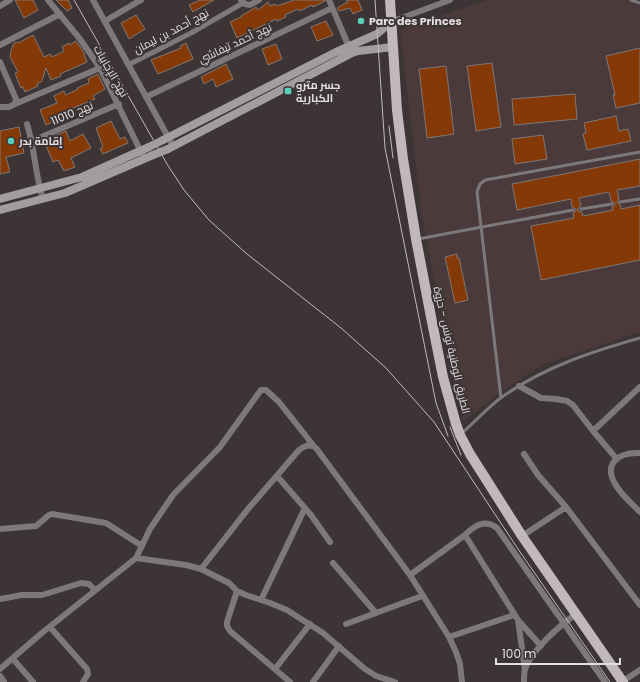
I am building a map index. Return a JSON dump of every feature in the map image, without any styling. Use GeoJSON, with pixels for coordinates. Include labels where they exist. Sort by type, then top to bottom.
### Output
{"type":"FeatureCollection","features":[{"type":"Feature","properties":{"kind":"main road","name":"الطريق الوطنية تونس - حزوة"},"geometry":{"type":"LineString","coordinates":[[390,0],[397,110],[403,159],[416,239],[443,377],[460,435],[522,536],[623,682]]}},
{"type":"Feature","properties":{"kind":"main road"},"geometry":{"type":"LineString","coordinates":[[0,199],[82,177],[149,147],[348,47],[377,34],[391,22]]}},
{"type":"Feature","properties":{"kind":"main road"},"geometry":{"type":"LineString","coordinates":[[0,210],[65,192],[145,159],[358,51],[393,47]]}},
{"type":"Feature","properties":{"kind":"street"},"geometry":{"type":"LineString","coordinates":[[0,6],[10,0]]}},
{"type":"Feature","properties":{"kind":"street","name":"نهج الإجابيات"},"geometry":{"type":"LineString","coordinates":[[48,0],[80,39],[100,68],[145,159]]}},
{"type":"Feature","properties":{"kind":"street"},"geometry":{"type":"LineString","coordinates":[[93,0],[146,97],[171,147]]}},
{"type":"Feature","properties":{"kind":"street"},"geometry":{"type":"LineString","coordinates":[[105,21],[141,0]]}},
{"type":"Feature","properties":{"kind":"street"},"geometry":{"type":"LineString","coordinates":[[242,2],[250,5],[259,0]]}},
{"type":"Feature","properties":{"kind":"street"},"geometry":{"type":"LineString","coordinates":[[329,0],[348,47]]}},
{"type":"Feature","properties":{"kind":"street"},"geometry":{"type":"LineString","coordinates":[[391,22],[450,0]]}},
{"type":"Feature","properties":{"kind":"street","name":"نهج أحمد بن ليمان"},"geometry":{"type":"LineString","coordinates":[[128,65],[190,33],[242,2]]}},
{"type":"Feature","properties":{"kind":"street","name":"نهج أحمد تيفاشي"},"geometry":{"type":"LineString","coordinates":[[146,97],[332,8]]}},
{"type":"Feature","properties":{"kind":"street"},"geometry":{"type":"LineString","coordinates":[[0,45],[60,14]]}},
{"type":"Feature","properties":{"kind":"street"},"geometry":{"type":"LineString","coordinates":[[0,62],[16,99],[15,104]]}},
{"type":"Feature","properties":{"kind":"street"},"geometry":{"type":"LineString","coordinates":[[0,107],[9,107],[100,68]]}},
{"type":"Feature","properties":{"kind":"street","name":"نهج 11010"},"geometry":{"type":"LineString","coordinates":[[32,141],[119,104]]}},
{"type":"Feature","properties":{"kind":"street"},"geometry":{"type":"LineString","coordinates":[[27,124],[32,141],[43,199]]}},
{"type":"Feature","properties":{"kind":"street"},"geometry":{"type":"LineString","coordinates":[[519,386],[541,398],[567,401],[573,405],[616,458]]}},
{"type":"Feature","properties":{"kind":"street"},"geometry":{"type":"LineString","coordinates":[[593,430],[640,387]]}},
{"type":"Feature","properties":{"kind":"street"},"geometry":{"type":"LineString","coordinates":[[0,670],[50,627],[136,558],[150,529],[173,495],[220,447],[262,390],[266,390],[279,402],[329,464],[410,575],[449,637],[460,664],[462,682]]}},
{"type":"Feature","properties":{"kind":"street"},"geometry":{"type":"LineString","coordinates":[[202,569],[235,524],[299,450],[307,445],[313,445]]}},
{"type":"Feature","properties":{"kind":"street"},"geometry":{"type":"LineString","coordinates":[[640,453],[626,454],[616,458],[611,465],[612,478],[623,495],[640,512]]}},
{"type":"Feature","properties":{"kind":"street"},"geometry":{"type":"LineString","coordinates":[[524,454],[538,475],[566,507],[640,605]]}},
{"type":"Feature","properties":{"kind":"street"},"geometry":{"type":"LineString","coordinates":[[277,476],[305,508],[330,542]]}},
{"type":"Feature","properties":{"kind":"street"},"geometry":{"type":"LineString","coordinates":[[522,536],[566,507]]}},
{"type":"Feature","properties":{"kind":"street"},"geometry":{"type":"LineString","coordinates":[[261,600],[305,508]]}},
{"type":"Feature","properties":{"kind":"street"},"geometry":{"type":"LineString","coordinates":[[0,529],[36,526],[52,514],[106,523],[142,546]]}},
{"type":"Feature","properties":{"kind":"street"},"geometry":{"type":"LineString","coordinates":[[410,575],[474,527],[484,523],[491,524],[497,528],[605,682]]}},
{"type":"Feature","properties":{"kind":"street"},"geometry":{"type":"LineString","coordinates":[[465,534],[516,617],[541,646]]}},
{"type":"Feature","properties":{"kind":"street"},"geometry":{"type":"LineString","coordinates":[[136,558],[186,565],[202,569],[229,584],[237,591],[253,598],[278,605],[323,633],[365,669],[376,676],[395,682]]}},
{"type":"Feature","properties":{"kind":"street"},"geometry":{"type":"LineString","coordinates":[[334,563],[376,613]]}},
{"type":"Feature","properties":{"kind":"street"},"geometry":{"type":"LineString","coordinates":[[0,599],[22,595],[42,595],[81,583],[89,584],[95,590]]}},
{"type":"Feature","properties":{"kind":"street"},"geometry":{"type":"LineString","coordinates":[[237,591],[227,622],[230,631],[290,682]]}},
{"type":"Feature","properties":{"kind":"street"},"geometry":{"type":"LineString","coordinates":[[346,624],[422,596]]}},
{"type":"Feature","properties":{"kind":"street"},"geometry":{"type":"LineString","coordinates":[[525,671],[530,659],[541,646],[576,614]]}},
{"type":"Feature","properties":{"kind":"street"},"geometry":{"type":"LineString","coordinates":[[449,637],[516,617]]}},
{"type":"Feature","properties":{"kind":"street"},"geometry":{"type":"LineString","coordinates":[[516,617],[525,671],[524,682]]}},
{"type":"Feature","properties":{"kind":"street"},"geometry":{"type":"LineString","coordinates":[[275,669],[310,624]]}},
{"type":"Feature","properties":{"kind":"street"},"geometry":{"type":"LineString","coordinates":[[50,627],[87,669],[88,674],[83,682]]}},
{"type":"Feature","properties":{"kind":"street"},"geometry":{"type":"LineString","coordinates":[[313,682],[339,646]]}},
{"type":"Feature","properties":{"kind":"street"},"geometry":{"type":"LineString","coordinates":[[13,659],[33,682]]}},
{"type":"Feature","properties":{"kind":"street"},"geometry":{"type":"LineString","coordinates":[[623,682],[640,670]]}},
{"type":"Feature","properties":{"kind":"street"},"geometry":{"type":"LineString","coordinates":[[0,676],[4,682]]}},
{"type":"Feature","properties":{"kind":"lane"},"geometry":{"type":"LineString","coordinates":[[631,0],[640,3]]}},
{"type":"Feature","properties":{"kind":"lane"},"geometry":{"type":"LineString","coordinates":[[501,398],[477,192],[480,184],[485,180],[640,152]]}},
{"type":"Feature","properties":{"kind":"lane"},"geometry":{"type":"LineString","coordinates":[[620,202],[640,199]]}},
{"type":"Feature","properties":{"kind":"lane"},"geometry":{"type":"LineString","coordinates":[[581,209],[612,204]]}},
{"type":"Feature","properties":{"kind":"lane"},"geometry":{"type":"LineString","coordinates":[[416,239],[573,210]]}},
{"type":"Feature","properties":{"kind":"lane"},"geometry":{"type":"LineString","coordinates":[[460,435],[501,398],[553,367],[575,358],[640,338]]}},
{"type":"Feature","properties":{"kind":"shaded area"},"geometry":{"type":"Polygon","coordinates":[[[487,0],[629,0],[640,2],[640,332],[541,365],[495,396],[463,422],[422,217],[400,30],[487,0]]]}},
{"type":"Feature","properties":{"kind":"building"},"geometry":{"type":"Polygon","coordinates":[[[15,0],[33,0],[38,10],[24,18],[15,0]]]}},
{"type":"Feature","properties":{"kind":"building"},"geometry":{"type":"Polygon","coordinates":[[[56,0],[68,0],[72,8],[67,11],[56,0]]]}},
{"type":"Feature","properties":{"kind":"building"},"geometry":{"type":"Polygon","coordinates":[[[200,0],[214,0],[193,12],[189,5],[200,0]]]}},
{"type":"Feature","properties":{"kind":"building"},"geometry":{"type":"Polygon","coordinates":[[[294,0],[325,1],[300,11],[298,9],[285,15],[286,17],[277,21],[276,19],[237,38],[230,22],[256,7],[258,10],[268,2],[270,6],[275,4],[277,6],[294,0]]]}},
{"type":"Feature","properties":{"kind":"building"},"geometry":{"type":"Polygon","coordinates":[[[346,0],[358,0],[362,10],[353,14],[350,8],[339,11],[337,8],[348,2],[346,0]]]}},
{"type":"Feature","properties":{"kind":"building"},"geometry":{"type":"Polygon","coordinates":[[[136,15],[145,29],[129,39],[121,23],[136,15]]]}},
{"type":"Feature","properties":{"kind":"building"},"geometry":{"type":"Polygon","coordinates":[[[326,21],[333,35],[317,41],[311,27],[326,21]]]}},
{"type":"Feature","properties":{"kind":"building"},"geometry":{"type":"Polygon","coordinates":[[[33,35],[44,57],[51,54],[52,57],[64,51],[62,47],[69,43],[70,45],[76,41],[85,54],[84,55],[87,62],[60,74],[61,76],[51,80],[46,68],[42,81],[37,84],[38,86],[25,92],[23,87],[21,88],[18,81],[15,73],[18,72],[10,57],[14,43],[18,43],[33,35]]]}},
{"type":"Feature","properties":{"kind":"building"},"geometry":{"type":"Polygon","coordinates":[[[186,43],[193,59],[158,74],[151,60],[181,48],[180,46],[186,43]]]}},
{"type":"Feature","properties":{"kind":"building"},"geometry":{"type":"Polygon","coordinates":[[[276,44],[282,59],[268,65],[262,49],[276,44]]]}},
{"type":"Feature","properties":{"kind":"building"},"geometry":{"type":"Polygon","coordinates":[[[640,48],[640,103],[616,108],[613,95],[615,95],[606,56],[640,48]]]}},
{"type":"Feature","properties":{"kind":"building"},"geometry":{"type":"Polygon","coordinates":[[[492,63],[501,127],[476,131],[467,66],[492,63]]]}},
{"type":"Feature","properties":{"kind":"building"},"geometry":{"type":"Polygon","coordinates":[[[226,64],[233,79],[216,87],[213,79],[204,84],[201,77],[226,64]]]}},
{"type":"Feature","properties":{"kind":"building"},"geometry":{"type":"Polygon","coordinates":[[[446,66],[454,134],[427,138],[419,69],[446,66]]]}},
{"type":"Feature","properties":{"kind":"building"},"geometry":{"type":"Polygon","coordinates":[[[98,74],[105,89],[93,96],[95,99],[73,108],[65,113],[66,116],[46,125],[40,110],[57,103],[54,96],[64,91],[66,95],[78,89],[77,88],[89,83],[88,79],[98,74]]]}},
{"type":"Feature","properties":{"kind":"building"},"geometry":{"type":"Polygon","coordinates":[[[575,94],[577,119],[514,125],[512,99],[575,94]]]}},
{"type":"Feature","properties":{"kind":"building"},"geometry":{"type":"Polygon","coordinates":[[[616,116],[619,131],[628,129],[631,141],[587,150],[583,134],[586,133],[584,123],[616,116]]]}},
{"type":"Feature","properties":{"kind":"building"},"geometry":{"type":"Polygon","coordinates":[[[111,121],[120,139],[125,137],[128,143],[103,154],[100,149],[103,147],[96,128],[111,121]]]}},
{"type":"Feature","properties":{"kind":"building","name":"إقامة بدر"},"geometry":{"type":"Polygon","coordinates":[[[19,127],[24,153],[6,157],[10,172],[0,174],[0,131],[19,127]]]}},
{"type":"Feature","properties":{"kind":"building"},"geometry":{"type":"Polygon","coordinates":[[[66,131],[70,141],[83,134],[91,148],[71,158],[75,167],[64,171],[58,160],[53,162],[44,141],[66,131]]]}},
{"type":"Feature","properties":{"kind":"building"},"geometry":{"type":"Polygon","coordinates":[[[543,135],[547,159],[515,164],[512,139],[543,135]]]}},
{"type":"Feature","properties":{"kind":"building"},"geometry":{"type":"Polygon","coordinates":[[[640,159],[640,186],[617,190],[619,199],[617,202],[621,209],[640,205],[640,260],[541,280],[531,226],[574,218],[573,213],[576,209],[572,207],[571,199],[517,210],[512,184],[640,159]],[[609,192],[579,198],[581,206],[578,208],[578,211],[582,212],[583,216],[613,210],[612,207],[615,203],[611,201],[609,192]]]}},
{"type":"Feature","properties":{"kind":"building"},"geometry":{"type":"Polygon","coordinates":[[[457,254],[468,300],[455,303],[445,257],[457,254]]]}},
{"type":"Feature","properties":{"kind":"tram line"},"geometry":{"type":"LineString","coordinates":[[74,0],[167,164],[184,190],[209,220],[247,254],[341,328],[386,368],[434,422],[518,549],[610,682]]}},
{"type":"Feature","properties":{"kind":"tram line"},"geometry":{"type":"LineString","coordinates":[[375,0],[385,148],[436,403],[448,436]]}},
{"type":"Feature","properties":{"kind":"tram line"},"geometry":{"type":"LineString","coordinates":[[389,126],[393,158]]}},
{"type":"Feature","properties":{"kind":"tram line"},"geometry":{"type":"LineString","coordinates":[[450,427],[461,455]]}},
{"type":"Feature","properties":{"kind":"place","name":"Parc des Princes"},"geometry":{"type":"Point","coordinates":[361,21]}},
{"type":"Feature","properties":{"kind":"place","name":"جسر مترو الكبارية"},"geometry":{"type":"Point","coordinates":[288,91]}},
{"type":"Feature","properties":{"kind":"place","name":"إقامة بدر"},"geometry":{"type":"Point","coordinates":[11,141]}}]}
